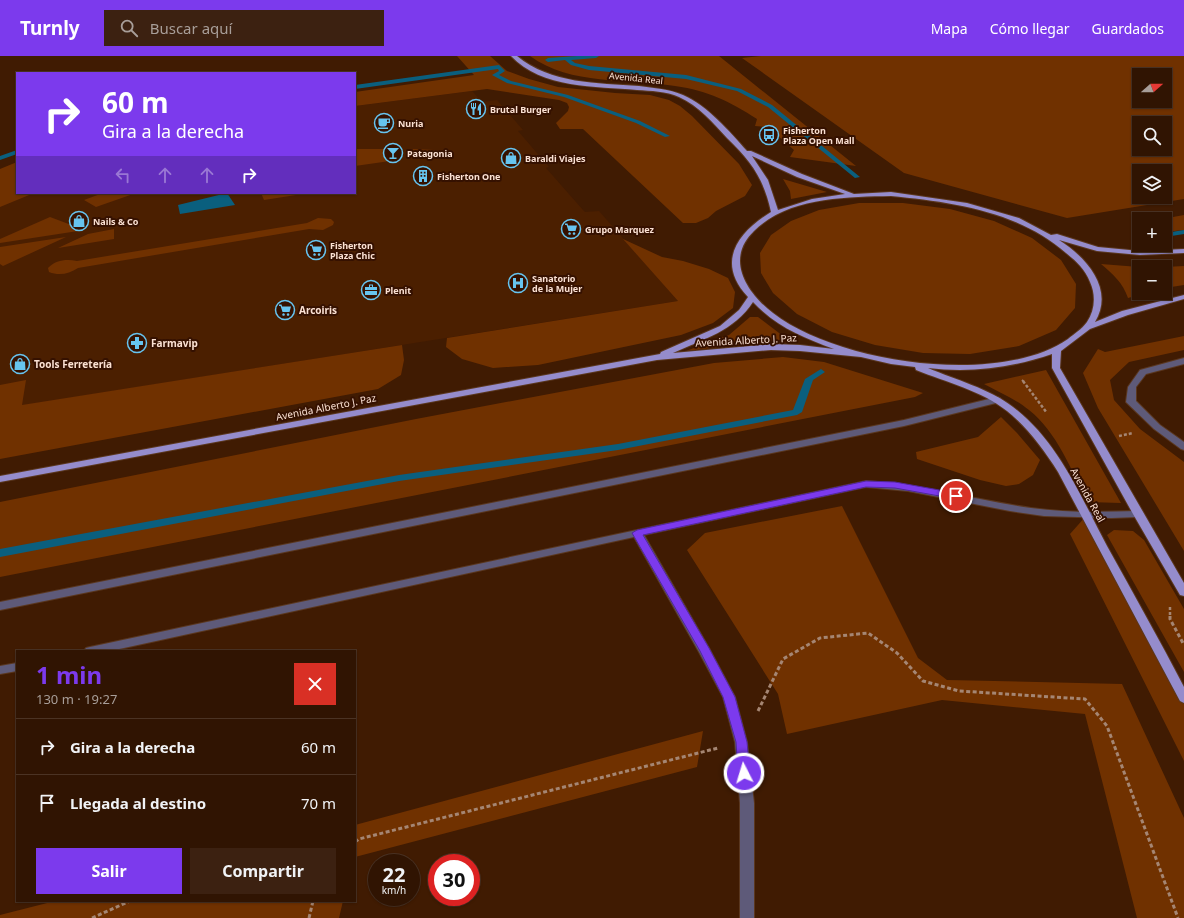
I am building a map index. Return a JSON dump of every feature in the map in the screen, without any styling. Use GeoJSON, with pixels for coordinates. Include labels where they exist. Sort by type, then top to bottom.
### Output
{"type":"FeatureCollection","features":[{"type":"Feature","properties":{"kind":"main road","name":"Avenida Real"},"geometry":{"type":"LineString","coordinates":[[514,56],[523,65],[538,73],[560,79],[589,84],[653,89],[681,96],[699,107],[743,149],[756,164],[765,179],[772,196],[775,213]]}},
{"type":"Feature","properties":{"kind":"main road","name":"Avenida Real"},"geometry":{"type":"LineString","coordinates":[[743,149],[773,165],[810,181],[853,195]]}},
{"type":"Feature","properties":{"kind":"main road"},"geometry":{"type":"LineString","coordinates":[[1089,327],[1098,308],[1098,288],[1087,268],[1073,254],[1043,233],[1014,219],[982,208],[931,198],[891,194],[853,195],[810,201],[775,213],[757,224],[744,237],[737,251],[736,266],[740,282],[751,298],[776,320],[813,340],[860,355],[909,365],[964,367],[1010,363],[1035,358],[1057,349],[1089,327],[1125,313],[1184,297]]}},
{"type":"Feature","properties":{"kind":"main road"},"geometry":{"type":"LineString","coordinates":[[1043,233],[1098,249],[1140,253],[1184,251]]}},
{"type":"Feature","properties":{"kind":"main road","name":"Avenida Alberto J. Paz"},"geometry":{"type":"LineString","coordinates":[[656,357],[723,328],[742,312],[751,298]]}},
{"type":"Feature","properties":{"kind":"main road","name":"Avenida Alberto J. Paz"},"geometry":{"type":"LineString","coordinates":[[0,479],[656,357],[771,348],[800,348],[860,355]]}},
{"type":"Feature","properties":{"kind":"main road"},"geometry":{"type":"LineString","coordinates":[[1057,349],[1056,368],[1096,442],[1184,592]]}},
{"type":"Feature","properties":{"kind":"main road","name":"Avenida Real"},"geometry":{"type":"LineString","coordinates":[[909,365],[996,400],[1010,409],[1038,436],[1058,466],[1086,516],[1184,698]]}},
{"type":"Feature","properties":{"kind":"street"},"geometry":{"type":"LineString","coordinates":[[1184,361],[1143,372],[1132,387],[1131,402],[1157,428],[1184,447]]}},
{"type":"Feature","properties":{"kind":"street"},"geometry":{"type":"LineString","coordinates":[[0,606],[904,423],[996,400]]}},
{"type":"Feature","properties":{"kind":"street"},"geometry":{"type":"LineString","coordinates":[[95,650],[866,484],[895,485],[1031,511],[1086,516],[1138,514]]}},
{"type":"Feature","properties":{"kind":"street"},"geometry":{"type":"LineString","coordinates":[[637,533],[705,651],[729,697],[741,742],[747,803],[747,918]]}},
{"type":"Feature","properties":{"kind":"street"},"geometry":{"type":"LineString","coordinates":[[0,670],[16,667]]}},
{"type":"Feature","properties":{"kind":"path"},"geometry":{"type":"LineString","coordinates":[[1010,363],[1040,403]]}},
{"type":"Feature","properties":{"kind":"path"},"geometry":{"type":"LineString","coordinates":[[1096,442],[1157,428]]}},
{"type":"Feature","properties":{"kind":"path"},"geometry":{"type":"LineString","coordinates":[[356,842],[366,837],[741,742],[783,658],[820,638],[868,633],[897,653],[922,681],[960,691],[1085,699],[1107,726],[1178,918]]}},
{"type":"Feature","properties":{"kind":"path"},"geometry":{"type":"LineString","coordinates":[[92,918],[128,902]]}},
{"type":"Feature","properties":{"kind":"path"},"geometry":{"type":"LineString","coordinates":[[310,918],[313,902]]}},
{"type":"Feature","properties":{"kind":"shaded area"},"geometry":{"type":"Polygon","coordinates":[[[457,56],[490,56],[507,71],[558,87],[650,95],[669,100],[680,106],[692,116],[739,164],[752,185],[745,196],[716,211],[708,218],[696,223],[683,223],[583,129],[560,129],[556,123],[568,111],[569,107],[567,103],[559,100],[487,89],[356,106],[356,92],[474,75],[457,56]]]}},
{"type":"Feature","properties":{"kind":"shaded area"},"geometry":{"type":"Polygon","coordinates":[[[530,56],[719,56],[856,166],[790,157],[794,150],[768,127],[755,126],[757,119],[728,102],[709,94],[675,86],[581,77],[546,66],[530,56]]]}},
{"type":"Feature","properties":{"kind":"shaded area"},"geometry":{"type":"Polygon","coordinates":[[[761,56],[1184,56],[1184,199],[1172,201],[1172,164],[1132,164],[1132,204],[1153,204],[1067,218],[904,173],[742,58],[761,56]]]}},
{"type":"Feature","properties":{"kind":"shaded area","name":"Fisherton Plaza Chic"},"geometry":{"type":"Polygon","coordinates":[[[472,91],[482,102],[497,100],[523,130],[518,131],[549,167],[546,168],[583,210],[585,212],[599,211],[678,301],[0,409],[0,188],[16,193],[16,194],[356,194],[356,106],[472,91]]]}},
{"type":"Feature","properties":{"kind":"shaded area"},"geometry":{"type":"Polygon","coordinates":[[[356,149],[399,149],[397,160],[356,166],[356,149]]]}},
{"type":"Feature","properties":{"kind":"shaded area"},"geometry":{"type":"Polygon","coordinates":[[[413,149],[455,151],[411,158],[413,149]]]}},
{"type":"Feature","properties":{"kind":"shaded area"},"geometry":{"type":"Polygon","coordinates":[[[16,162],[16,194],[32,194],[0,207],[0,169],[16,162]]]}},
{"type":"Feature","properties":{"kind":"shaded area"},"geometry":{"type":"Polygon","coordinates":[[[783,179],[827,192],[791,199],[790,191],[783,179]]]}},
{"type":"Feature","properties":{"kind":"shaded area"},"geometry":{"type":"Polygon","coordinates":[[[100,194],[133,194],[96,207],[84,200],[100,194]]]}},
{"type":"Feature","properties":{"kind":"shaded area"},"geometry":{"type":"Polygon","coordinates":[[[261,194],[303,194],[264,200],[261,194]]]}},
{"type":"Feature","properties":{"kind":"shaded area"},"geometry":{"type":"Polygon","coordinates":[[[859,203],[903,203],[950,209],[994,221],[1032,238],[1061,260],[1076,284],[1075,308],[1056,330],[1019,346],[970,354],[923,353],[875,345],[832,332],[797,314],[773,293],[761,273],[760,253],[771,235],[791,221],[819,210],[859,203]]]}},
{"type":"Feature","properties":{"kind":"shaded area"},"geometry":{"type":"Polygon","coordinates":[[[1184,215],[1184,230],[1172,231],[1172,217],[1184,215]]]}},
{"type":"Feature","properties":{"kind":"shaded area"},"geometry":{"type":"Polygon","coordinates":[[[50,217],[82,229],[78,231],[0,243],[0,239],[50,217]]]}},
{"type":"Feature","properties":{"kind":"shaded area"},"geometry":{"type":"Polygon","coordinates":[[[318,218],[331,219],[334,222],[333,225],[323,230],[309,229],[78,268],[64,274],[49,272],[48,268],[54,263],[61,261],[77,261],[307,223],[318,218]]]}},
{"type":"Feature","properties":{"kind":"shaded area"},"geometry":{"type":"Polygon","coordinates":[[[114,229],[114,239],[58,248],[88,234],[114,229]]]}},
{"type":"Feature","properties":{"kind":"shaded area"},"geometry":{"type":"Polygon","coordinates":[[[66,237],[3,266],[0,264],[0,247],[66,237]]]}},
{"type":"Feature","properties":{"kind":"shaded area"},"geometry":{"type":"Polygon","coordinates":[[[623,239],[662,257],[683,261],[709,269],[728,278],[735,292],[733,308],[713,323],[681,335],[538,365],[493,368],[462,359],[446,347],[447,338],[678,301],[623,239]]]}},
{"type":"Feature","properties":{"kind":"shaded area"},"geometry":{"type":"Polygon","coordinates":[[[1101,264],[1132,266],[1132,297],[1128,298],[1117,279],[1101,264]]]}},
{"type":"Feature","properties":{"kind":"shaded area"},"geometry":{"type":"Polygon","coordinates":[[[1184,266],[1184,285],[1172,287],[1172,267],[1184,266]]]}},
{"type":"Feature","properties":{"kind":"shaded area"},"geometry":{"type":"Polygon","coordinates":[[[750,317],[758,317],[783,336],[780,340],[686,351],[729,335],[750,317]]]}},
{"type":"Feature","properties":{"kind":"shaded area"},"geometry":{"type":"Polygon","coordinates":[[[1184,336],[1184,350],[1129,362],[1110,380],[1114,400],[1140,429],[1184,462],[1184,551],[1098,408],[1083,373],[1098,349],[1105,352],[1184,336]]]}},
{"type":"Feature","properties":{"kind":"shaded area"},"geometry":{"type":"Polygon","coordinates":[[[402,345],[404,360],[401,375],[378,389],[0,459],[0,385],[26,380],[22,405],[402,345]]]}},
{"type":"Feature","properties":{"kind":"shaded area"},"geometry":{"type":"Polygon","coordinates":[[[783,357],[824,362],[923,393],[915,397],[0,577],[0,502],[416,419],[714,363],[783,357]]]}},
{"type":"Feature","properties":{"kind":"shaded area"},"geometry":{"type":"Polygon","coordinates":[[[1046,370],[1121,503],[1088,502],[1063,452],[1048,429],[1029,410],[1018,402],[984,384],[1046,370]]]}},
{"type":"Feature","properties":{"kind":"shaded area"},"geometry":{"type":"Polygon","coordinates":[[[1001,417],[1040,460],[1033,475],[1019,484],[1006,486],[980,480],[917,459],[916,452],[978,437],[1001,417]]]}},
{"type":"Feature","properties":{"kind":"shaded area"},"geometry":{"type":"Polygon","coordinates":[[[842,506],[918,658],[947,680],[1122,684],[1184,818],[1184,918],[1137,918],[1085,714],[942,700],[787,734],[778,694],[687,550],[705,533],[842,506]]]}},
{"type":"Feature","properties":{"kind":"shaded area"},"geometry":{"type":"Polygon","coordinates":[[[1086,516],[1184,698],[1184,761],[1070,534],[1086,516]]]}},
{"type":"Feature","properties":{"kind":"shaded area"},"geometry":{"type":"Polygon","coordinates":[[[1114,530],[1133,531],[1144,540],[1184,609],[1184,672],[1107,535],[1114,530]]]}},
{"type":"Feature","properties":{"kind":"shaded area"},"geometry":{"type":"Polygon","coordinates":[[[703,731],[697,767],[356,857],[356,825],[703,731]]]}},
{"type":"Feature","properties":{"kind":"shaded area"},"geometry":{"type":"Polygon","coordinates":[[[51,902],[343,902],[339,918],[0,918],[0,915],[51,902]]]}},
{"type":"Feature","properties":{"kind":"water"},"geometry":{"type":"Polygon","coordinates":[[[228,194],[235,205],[180,214],[178,205],[228,194]]]}},
{"type":"Feature","properties":{"kind":"waterway"},"geometry":{"type":"LineString","coordinates":[[548,60],[596,56]]}},
{"type":"Feature","properties":{"kind":"waterway"},"geometry":{"type":"LineString","coordinates":[[567,59],[573,64],[589,68],[686,77],[739,90],[770,106],[857,177]]}},
{"type":"Feature","properties":{"kind":"waterway"},"geometry":{"type":"LineString","coordinates":[[356,87],[499,67],[502,71],[495,75],[509,82],[566,96],[638,122],[667,136]]}},
{"type":"Feature","properties":{"kind":"waterway"},"geometry":{"type":"LineString","coordinates":[[0,158],[16,152]]}},
{"type":"Feature","properties":{"kind":"waterway"},"geometry":{"type":"LineString","coordinates":[[1172,234],[1184,232]]}},
{"type":"Feature","properties":{"kind":"waterway"},"geometry":{"type":"LineString","coordinates":[[0,553],[399,478],[618,447],[797,412],[809,379],[821,372]]}},
{"type":"Feature","properties":{"kind":"place","name":"Brutal Burger"},"geometry":{"type":"Point","coordinates":[476,109]}},
{"type":"Feature","properties":{"kind":"place","name":"Nuria"},"geometry":{"type":"Point","coordinates":[384,123]}},
{"type":"Feature","properties":{"kind":"place","name":"Fisherton Plaza Open Mall"},"geometry":{"type":"Point","coordinates":[769,135]}},
{"type":"Feature","properties":{"kind":"place","name":"Patagonia"},"geometry":{"type":"Point","coordinates":[393,153]}},
{"type":"Feature","properties":{"kind":"place","name":"Baraldi Viajes"},"geometry":{"type":"Point","coordinates":[511,158]}},
{"type":"Feature","properties":{"kind":"place","name":"Fisherton One"},"geometry":{"type":"Point","coordinates":[423,176]}},
{"type":"Feature","properties":{"kind":"place","name":"Nails & Co"},"geometry":{"type":"Point","coordinates":[79,221]}},
{"type":"Feature","properties":{"kind":"place","name":"Grupo Marquez"},"geometry":{"type":"Point","coordinates":[571,229]}},
{"type":"Feature","properties":{"kind":"place","name":"Fisherton Plaza Chic"},"geometry":{"type":"Point","coordinates":[316,250]}},
{"type":"Feature","properties":{"kind":"place","name":"Sanatorio de la Mujer"},"geometry":{"type":"Point","coordinates":[518,283]}},
{"type":"Feature","properties":{"kind":"place","name":"Plenit"},"geometry":{"type":"Point","coordinates":[371,290]}},
{"type":"Feature","properties":{"kind":"place","name":"Arcoiris"},"geometry":{"type":"Point","coordinates":[285,310]}},
{"type":"Feature","properties":{"kind":"place","name":"Farmavip"},"geometry":{"type":"Point","coordinates":[137,343]}},
{"type":"Feature","properties":{"kind":"place","name":"Tools Ferretería"},"geometry":{"type":"Point","coordinates":[20,364]}},
{"type":"Feature","properties":{"kind":"route"},"geometry":{"type":"LineString","coordinates":[[744,773],[741,742],[729,697],[705,651],[637,533],[866,484],[895,485],[956,496]]}}]}
